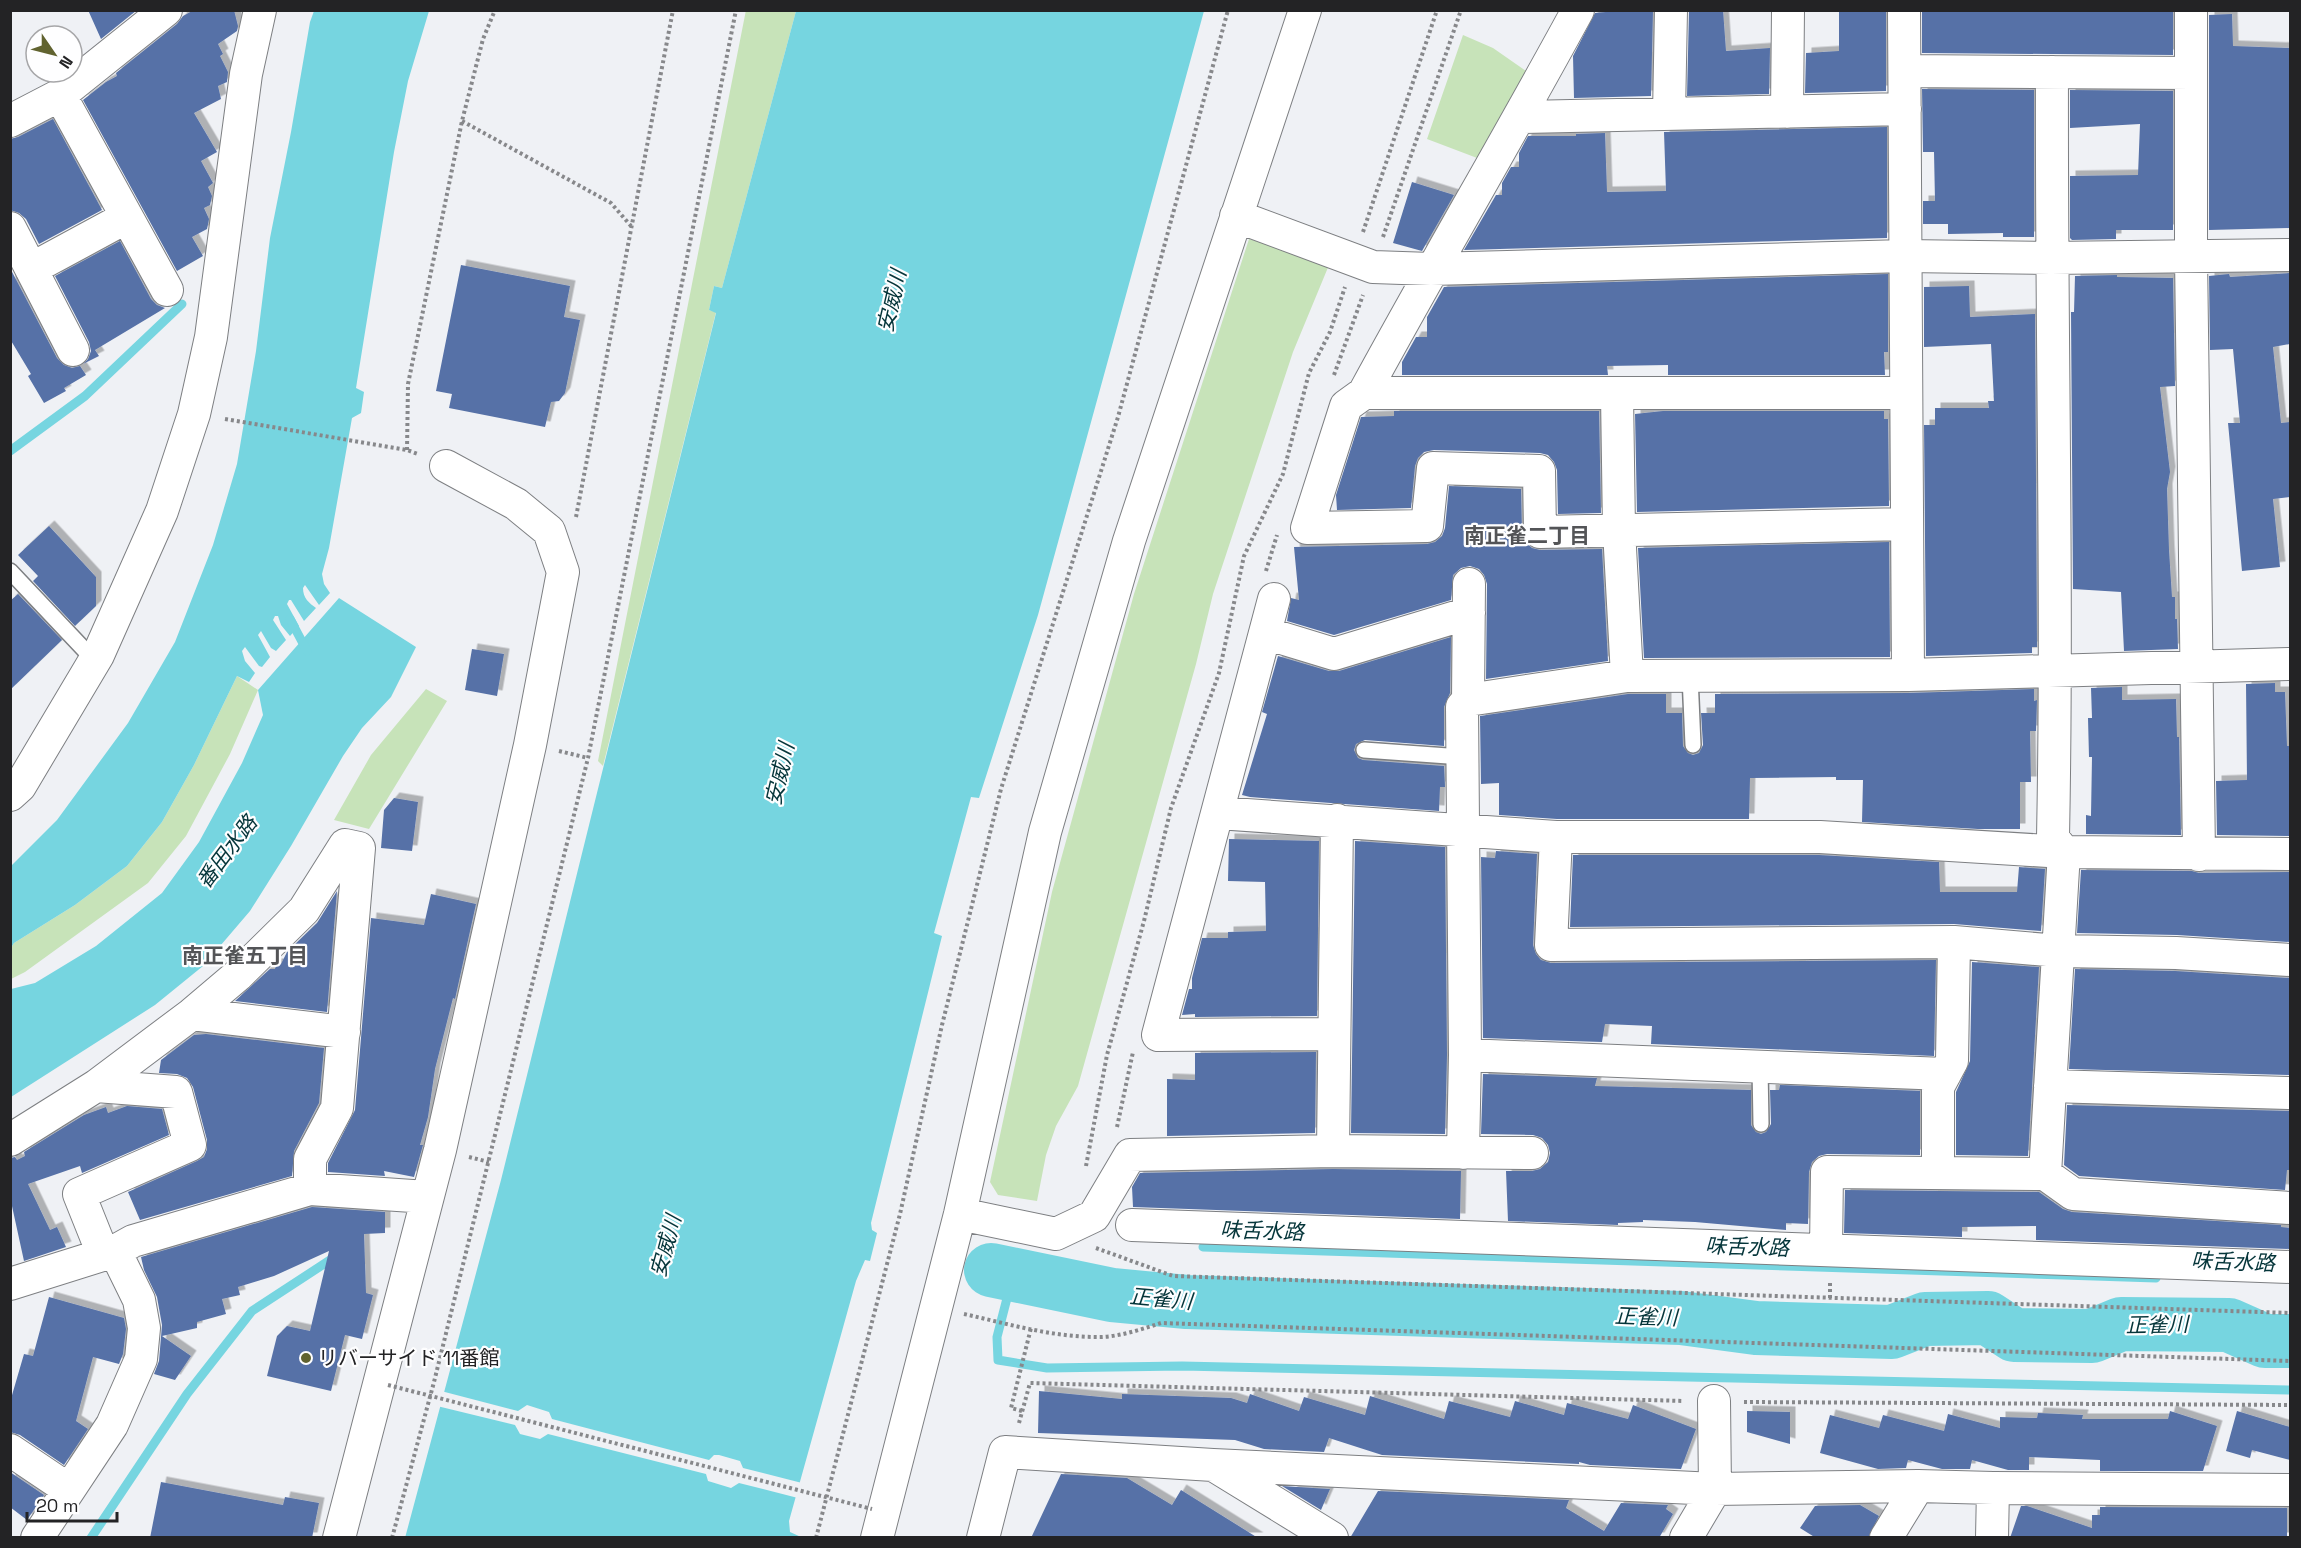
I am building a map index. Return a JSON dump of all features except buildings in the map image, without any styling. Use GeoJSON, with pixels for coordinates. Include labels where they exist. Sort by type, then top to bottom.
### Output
{"type":"FeatureCollection","features":[{"type":"Feature","properties":{"kind":"street"},"geometry":{"type":"LineString","coordinates":[[10,121],[60,95],[166,10]]}},
{"type":"Feature","properties":{"kind":"street"},"geometry":{"type":"LineString","coordinates":[[10,795],[20,786],[95,661],[162,511],[195,414],[211,337],[246,74],[260,10]]}},
{"type":"Feature","properties":{"kind":"street"},"geometry":{"type":"LineString","coordinates":[[875,1523],[960,1214],[1045,832],[1129,541],[1305,10]]}},
{"type":"Feature","properties":{"kind":"street"},"geometry":{"type":"LineString","coordinates":[[1578,10],[1520,117],[1431,269],[1364,393],[1346,406],[1307,528],[1427,526],[1433,468],[1539,471],[1540,532],[1907,524]]}},
{"type":"Feature","properties":{"kind":"street"},"geometry":{"type":"LineString","coordinates":[[1670,114],[1671,10]]}},
{"type":"Feature","properties":{"kind":"street"},"geometry":{"type":"LineString","coordinates":[[1787,112],[1788,10]]}},
{"type":"Feature","properties":{"kind":"street"},"geometry":{"type":"LineString","coordinates":[[1904,10],[1908,675]]}},
{"type":"Feature","properties":{"kind":"street"},"geometry":{"type":"LineString","coordinates":[[2191,10],[2191,256],[2199,855]]}},
{"type":"Feature","properties":{"kind":"street"},"geometry":{"type":"LineString","coordinates":[[1905,70],[2191,73]]}},
{"type":"Feature","properties":{"kind":"street"},"geometry":{"type":"LineString","coordinates":[[2045,1174],[2064,852],[2054,838],[2056,669],[2052,72]]}},
{"type":"Feature","properties":{"kind":"street"},"geometry":{"type":"LineString","coordinates":[[60,95],[167,290]]}},
{"type":"Feature","properties":{"kind":"street"},"geometry":{"type":"LineString","coordinates":[[1520,117],[1905,109]]}},
{"type":"Feature","properties":{"kind":"street"},"geometry":{"type":"LineString","coordinates":[[1236,216],[1373,267],[1431,269],[1905,256],[2052,258],[2290,255]]}},
{"type":"Feature","properties":{"kind":"street"},"geometry":{"type":"LineString","coordinates":[[31,269],[128,217]]}},
{"type":"Feature","properties":{"kind":"street"},"geometry":{"type":"LineString","coordinates":[[10,228],[73,350]]}},
{"type":"Feature","properties":{"kind":"street"},"geometry":{"type":"LineString","coordinates":[[1364,393],[1905,393]]}},
{"type":"Feature","properties":{"kind":"street"},"geometry":{"type":"LineString","coordinates":[[1617,394],[1619,530],[1627,676]]}},
{"type":"Feature","properties":{"kind":"street"},"geometry":{"type":"LineString","coordinates":[[339,1538],[440,1150],[530,745],[563,572],[549,531],[516,504],[446,466]]}},
{"type":"Feature","properties":{"kind":"street"},"geometry":{"type":"LineString","coordinates":[[1265,633],[1325,665],[1334,654],[1469,598],[1468,700],[1462,707],[1465,1055],[1463,1153]]}},
{"type":"Feature","properties":{"kind":"street"},"geometry":{"type":"LineString","coordinates":[[1274,599],[1158,1035],[1334,1034]]}},
{"type":"Feature","properties":{"kind":"street"},"geometry":{"type":"LineString","coordinates":[[1468,700],[1627,676],[1908,675],[2290,664]]}},
{"type":"Feature","properties":{"kind":"street"},"geometry":{"type":"LineString","coordinates":[[1218,813],[1556,837],[1820,837],[2064,852],[2199,855],[2290,854]]}},
{"type":"Feature","properties":{"kind":"street"},"geometry":{"type":"LineString","coordinates":[[1333,1151],[1336,820]]}},
{"type":"Feature","properties":{"kind":"street"},"geometry":{"type":"LineString","coordinates":[[1556,837],[1551,945],[1954,942],[2059,951],[2176,953],[2290,960]]}},
{"type":"Feature","properties":{"kind":"street"},"geometry":{"type":"LineString","coordinates":[[10,1140],[96,1086],[192,1014],[238,975],[304,910],[345,846],[359,848],[337,1107],[310,1159],[310,1189]]}},
{"type":"Feature","properties":{"kind":"street"},"geometry":{"type":"LineString","coordinates":[[1938,1173],[1938,1087],[1952,1061],[1954,942]]}},
{"type":"Feature","properties":{"kind":"street"},"geometry":{"type":"LineString","coordinates":[[192,1014],[344,1032]]}},
{"type":"Feature","properties":{"kind":"street"},"geometry":{"type":"LineString","coordinates":[[1465,1055],[1945,1074]]}},
{"type":"Feature","properties":{"kind":"street"},"geometry":{"type":"LineString","coordinates":[[37,1538],[112,1425],[141,1359],[144,1328],[139,1300],[109,1253],[79,1194],[190,1145],[176,1092],[96,1086]]}},
{"type":"Feature","properties":{"kind":"street"},"geometry":{"type":"LineString","coordinates":[[2050,1086],[2290,1093]]}},
{"type":"Feature","properties":{"kind":"street"},"geometry":{"type":"LineString","coordinates":[[960,1214],[1056,1234],[1094,1216],[1130,1155],[1333,1151],[1532,1153]]}},
{"type":"Feature","properties":{"kind":"street"},"geometry":{"type":"LineString","coordinates":[[1826,1250],[1827,1172],[2045,1174],[2073,1194],[2290,1208]]}},
{"type":"Feature","properties":{"kind":"street"},"geometry":{"type":"LineString","coordinates":[[11,1282],[109,1253],[133,1241],[310,1189],[427,1197]]}},
{"type":"Feature","properties":{"kind":"street"},"geometry":{"type":"LineString","coordinates":[[1131,1225],[2290,1267]]}},
{"type":"Feature","properties":{"kind":"street"},"geometry":{"type":"LineString","coordinates":[[1686,1538],[1715,1489],[1714,1401]]}},
{"type":"Feature","properties":{"kind":"street"},"geometry":{"type":"LineString","coordinates":[[10,1450],[68,1489]]}},
{"type":"Feature","properties":{"kind":"street"},"geometry":{"type":"LineString","coordinates":[[989,1535],[1005,1452],[1213,1465],[1715,1489],[1918,1486],[2290,1490]]}},
{"type":"Feature","properties":{"kind":"street"},"geometry":{"type":"LineString","coordinates":[[1213,1465],[1332,1538]]}},
{"type":"Feature","properties":{"kind":"street"},"geometry":{"type":"LineString","coordinates":[[1886,1538],[1918,1486]]}},
{"type":"Feature","properties":{"kind":"street"},"geometry":{"type":"LineString","coordinates":[[1992,1538],[1993,1488]]}},
{"type":"Feature","properties":{"kind":"lane"},"geometry":{"type":"LineString","coordinates":[[10,571],[95,661]]}},
{"type":"Feature","properties":{"kind":"lane"},"geometry":{"type":"LineString","coordinates":[[1690,676],[1692,745]]}},
{"type":"Feature","properties":{"kind":"lane"},"geometry":{"type":"LineString","coordinates":[[1364,750],[1462,757]]}},
{"type":"Feature","properties":{"kind":"lane"},"geometry":{"type":"LineString","coordinates":[[1760,1067],[1761,1124]]}},
{"type":"Feature","properties":{"kind":"path"},"geometry":{"type":"LineString","coordinates":[[195,414],[407,450],[408,384],[462,121],[483,39],[495,10]]}},
{"type":"Feature","properties":{"kind":"path"},"geometry":{"type":"LineString","coordinates":[[574,527],[673,10]]}},
{"type":"Feature","properties":{"kind":"path"},"geometry":{"type":"LineString","coordinates":[[392,1538],[434,1382],[588,758],[736,10]]}},
{"type":"Feature","properties":{"kind":"path"},"geometry":{"type":"LineString","coordinates":[[816,1538],[900,1214],[942,1025],[1001,789],[1119,417],[1228,10]]}},
{"type":"Feature","properties":{"kind":"path"},"geometry":{"type":"LineString","coordinates":[[1085,1170],[1107,1055],[1144,921],[1171,808],[1219,673],[1244,556],[1283,474],[1309,374],[1330,332],[1437,10]]}},
{"type":"Feature","properties":{"kind":"path"},"geometry":{"type":"LineString","coordinates":[[462,121],[611,203],[632,226]]}},
{"type":"Feature","properties":{"kind":"path"},"geometry":{"type":"LineString","coordinates":[[1056,1234],[1173,1275],[2290,1313]]}},
{"type":"Feature","properties":{"kind":"path"},"geometry":{"type":"LineString","coordinates":[[954,1312],[1053,1333],[1103,1337],[1161,1323],[2290,1361]]}},
{"type":"Feature","properties":{"kind":"path"},"geometry":{"type":"LineString","coordinates":[[1022,1411],[1011,1408],[1030,1328]]}},
{"type":"Feature","properties":{"kind":"path"},"geometry":{"type":"LineString","coordinates":[[1012,1453],[1030,1383],[1714,1401],[2290,1405]]}},
{"type":"Feature","properties":{"kind":"path"},"geometry":{"type":"LineString","coordinates":[[387,1385],[875,1523]]}},
{"type":"Feature","properties":{"kind":"green space"},"geometry":{"type":"Polygon","coordinates":[[[746,10],[796,11],[722,288],[714,286],[709,310],[716,312],[603,766],[598,761],[746,10]]]}},
{"type":"Feature","properties":{"kind":"green space"},"geometry":{"type":"Polygon","coordinates":[[[1463,35],[1493,48],[1529,73],[1485,161],[1427,139],[1463,35]]]}},
{"type":"Feature","properties":{"kind":"green space"},"geometry":{"type":"Polygon","coordinates":[[[1249,239],[1329,265],[1293,352],[1213,594],[1196,664],[1078,1086],[1056,1126],[1046,1155],[1037,1201],[998,1195],[990,1182],[1052,892],[1134,594],[1249,239]]]}},
{"type":"Feature","properties":{"kind":"green space"},"geometry":{"type":"Polygon","coordinates":[[[237,676],[258,690],[230,754],[186,836],[148,883],[25,972],[11,979],[11,948],[14,943],[75,905],[127,866],[162,822],[194,765],[237,676]]]}},
{"type":"Feature","properties":{"kind":"green space"},"geometry":{"type":"Polygon","coordinates":[[[426,689],[447,701],[369,829],[334,820],[371,755],[426,689]]]}},
{"type":"Feature","properties":{"kind":"water"},"geometry":{"type":"Polygon","coordinates":[[[314,11],[429,11],[408,81],[394,152],[356,388],[364,392],[361,413],[352,418],[329,548],[322,574],[324,584],[330,593],[319,605],[305,585],[303,592],[305,597],[316,608],[304,621],[289,600],[287,604],[299,626],[290,636],[281,625],[278,616],[275,616],[273,620],[286,640],[276,651],[271,648],[261,631],[258,635],[270,657],[262,667],[245,647],[242,651],[245,661],[255,673],[249,682],[237,676],[194,765],[162,822],[127,866],[75,905],[14,943],[11,948],[11,866],[57,820],[128,723],[175,642],[213,545],[237,464],[256,351],[270,238],[310,22],[314,11]]]}},
{"type":"Feature","properties":{"kind":"water","name":"安威川"},"geometry":{"type":"Polygon","coordinates":[[[796,11],[1204,11],[1038,615],[979,798],[971,797],[934,933],[942,936],[871,1223],[872,1230],[877,1233],[870,1261],[865,1260],[856,1281],[789,1521],[790,1532],[801,1537],[405,1538],[501,1180],[716,313],[709,310],[714,286],[722,288],[796,11]]]}},
{"type":"Feature","properties":{"kind":"water","name":"番田水路"},"geometry":{"type":"Polygon","coordinates":[[[339,598],[416,647],[391,697],[362,728],[343,756],[250,911],[203,966],[155,1005],[11,1097],[11,989],[35,983],[96,946],[162,893],[199,842],[242,763],[263,715],[258,690],[339,598]]]}},
{"type":"Feature","properties":{"kind":"pier"},"geometry":{"type":"Polygon","coordinates":[[[441,1391],[518,1411],[527,1405],[549,1412],[552,1419],[709,1460],[714,1455],[719,1455],[740,1461],[743,1468],[802,1483],[798,1498],[739,1483],[731,1488],[708,1481],[706,1474],[548,1434],[540,1439],[520,1434],[515,1425],[437,1406],[441,1391]]]}},
{"type":"Feature","properties":{"kind":"waterway"},"geometry":{"type":"LineString","coordinates":[[10,451],[85,396],[182,304]]}},
{"type":"Feature","properties":{"kind":"waterway"},"geometry":{"type":"LineString","coordinates":[[290,619],[307,651]]}},
{"type":"Feature","properties":{"kind":"waterway","name":"味舌水路"},"geometry":{"type":"LineString","coordinates":[[1203,1247],[2156,1278]]}},
{"type":"Feature","properties":{"kind":"waterway"},"geometry":{"type":"LineString","coordinates":[[91,1538],[187,1394],[252,1311],[330,1260]]}},
{"type":"Feature","properties":{"kind":"waterway","name":"正雀川"},"geometry":{"type":"LineString","coordinates":[[991,1270],[1112,1295],[1187,1302],[1681,1318],[1756,1328],[1892,1332],[1925,1319],[1988,1318],[2014,1335],[2092,1336],[2121,1324],[2229,1325],[2265,1341],[2290,1341]]}},
{"type":"Feature","properties":{"kind":"waterway"},"geometry":{"type":"LineString","coordinates":[[1013,1275],[997,1337],[998,1360],[1047,1368],[1182,1366],[2290,1390]]}},
{"type":"Feature","properties":{"kind":"place","name":"リバーサイド 11番館"},"geometry":{"type":"Point","coordinates":[306,1358]}},
{"type":"Feature","properties":{"kind":"district","name":"南正雀二丁目"},"geometry":{"type":"Point","coordinates":[1527,536]}},
{"type":"Feature","properties":{"kind":"district","name":"南正雀五丁目"},"geometry":{"type":"Point","coordinates":[245,956]}}]}
